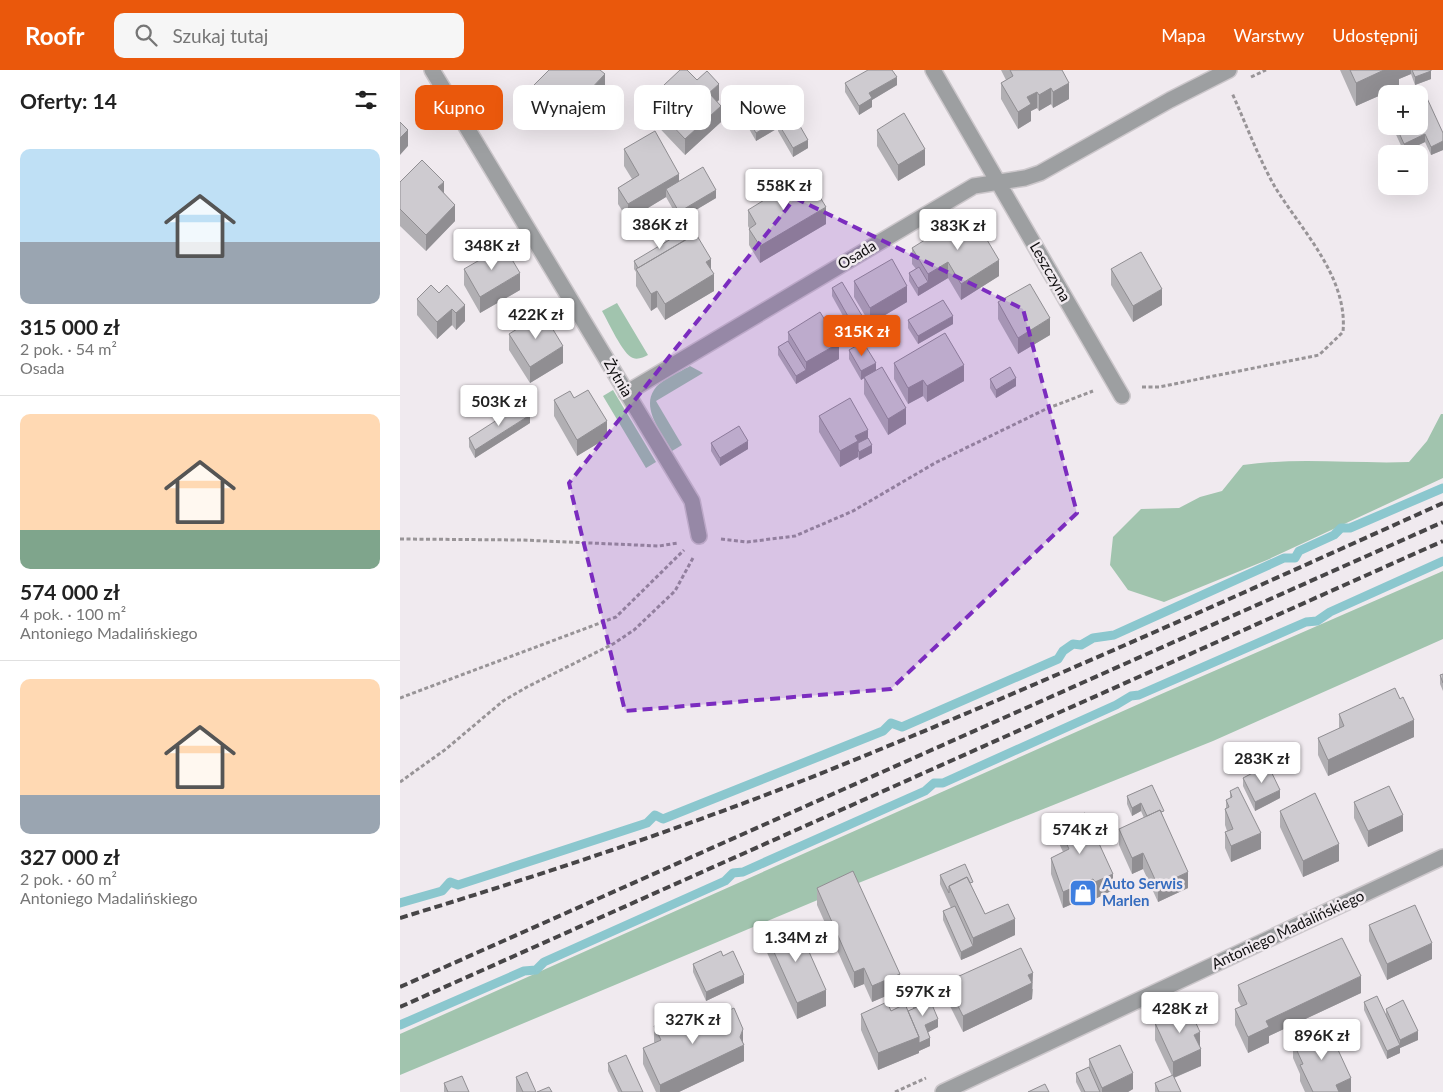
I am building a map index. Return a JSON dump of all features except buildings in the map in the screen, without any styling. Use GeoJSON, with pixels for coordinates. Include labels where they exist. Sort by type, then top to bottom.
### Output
{"type":"FeatureCollection","features":[{"type":"Feature","properties":{"kind":"street","name":"Żytnia"},"geometry":{"type":"LineString","coordinates":[[432,70],[692,501],[699,536]]}},
{"type":"Feature","properties":{"kind":"street","name":"Leszczyna"},"geometry":{"type":"LineString","coordinates":[[933,70],[1118,389]]}},
{"type":"Feature","properties":{"kind":"street","name":"Osada"},"geometry":{"type":"LineString","coordinates":[[626,393],[967,190],[984,182],[1025,178],[1040,173],[1170,100],[1227,71]]}},
{"type":"Feature","properties":{"kind":"street","name":"Antoniego Madalińskiego"},"geometry":{"type":"LineString","coordinates":[[943,1092],[1443,857]]}},
{"type":"Feature","properties":{"kind":"path"},"geometry":{"type":"LineString","coordinates":[[400,539],[522,540],[659,546],[699,536],[747,542],[794,536],[836,519],[934,463],[1038,413],[1118,389],[1159,387],[1300,360],[1319,354],[1344,332],[1345,315],[1340,294],[1322,260],[1275,186],[1254,146],[1227,71]]}},
{"type":"Feature","properties":{"kind":"path"},"geometry":{"type":"LineString","coordinates":[[400,782],[446,749],[503,701],[613,644],[634,630],[675,591],[693,560],[699,536]]}},
{"type":"Feature","properties":{"kind":"path"},"geometry":{"type":"LineString","coordinates":[[400,698],[616,618],[668,565]]}},
{"type":"Feature","properties":{"kind":"highlighted area"},"geometry":{"type":"Polygon","coordinates":[[[795,198],[1023,309],[1077,513],[891,689],[625,711],[569,483],[795,198]]]}},
{"type":"Feature","properties":{"kind":"green space"},"geometry":{"type":"Polygon","coordinates":[[[617,303],[648,355],[635,359],[629,356],[616,337],[602,311],[617,303]]]}},
{"type":"Feature","properties":{"kind":"green space"},"geometry":{"type":"Polygon","coordinates":[[[690,366],[703,373],[656,401],[682,445],[672,451],[655,422],[650,405],[651,397],[657,386],[670,376],[690,366]]]}},
{"type":"Feature","properties":{"kind":"green space"},"geometry":{"type":"Polygon","coordinates":[[[613,390],[656,462],[646,468],[603,396],[613,390]]]}},
{"type":"Feature","properties":{"kind":"green space"},"geometry":{"type":"Polygon","coordinates":[[[1441,414],[1443,414],[1443,478],[1267,560],[1164,602],[1128,590],[1110,565],[1113,537],[1141,509],[1179,508],[1200,497],[1222,491],[1243,465],[1284,461],[1409,462],[1427,441],[1441,414]]]}},
{"type":"Feature","properties":{"kind":"green space"},"geometry":{"type":"Polygon","coordinates":[[[1443,571],[1443,639],[1213,741],[856,884],[400,1075],[400,1034],[1159,695],[1443,571]]]}},
{"type":"Feature","properties":{"kind":"waterway"},"geometry":{"type":"LineString","coordinates":[[400,903],[442,891],[450,882],[458,885],[647,823],[655,815],[663,819],[883,731],[891,723],[902,727],[1058,659],[1063,651],[1073,644],[1081,645],[1093,638],[1114,635],[1284,558],[1295,558],[1299,551],[1334,535],[1341,528],[1350,528],[1443,488]]}},
{"type":"Feature","properties":{"kind":"waterway"},"geometry":{"type":"LineString","coordinates":[[400,1025],[524,971],[536,970],[544,962],[725,881],[733,873],[743,872],[925,791],[934,783],[943,783],[1116,705],[1131,696],[1139,695],[1306,622],[1317,621],[1330,612],[1443,561]]}},
{"type":"Feature","properties":{"kind":"railway"},"geometry":{"type":"LineString","coordinates":[[400,918],[615,849],[827,771],[1060,674],[1443,503]]}},
{"type":"Feature","properties":{"kind":"railway"},"geometry":{"type":"LineString","coordinates":[[400,987],[1443,522]]}},
{"type":"Feature","properties":{"kind":"railway"},"geometry":{"type":"LineString","coordinates":[[400,1007],[1443,541]]}},
{"type":"Feature","properties":{"kind":"place","name":"Auto Serwis Marlen"},"geometry":{"type":"Point","coordinates":[1083,893]}}]}
